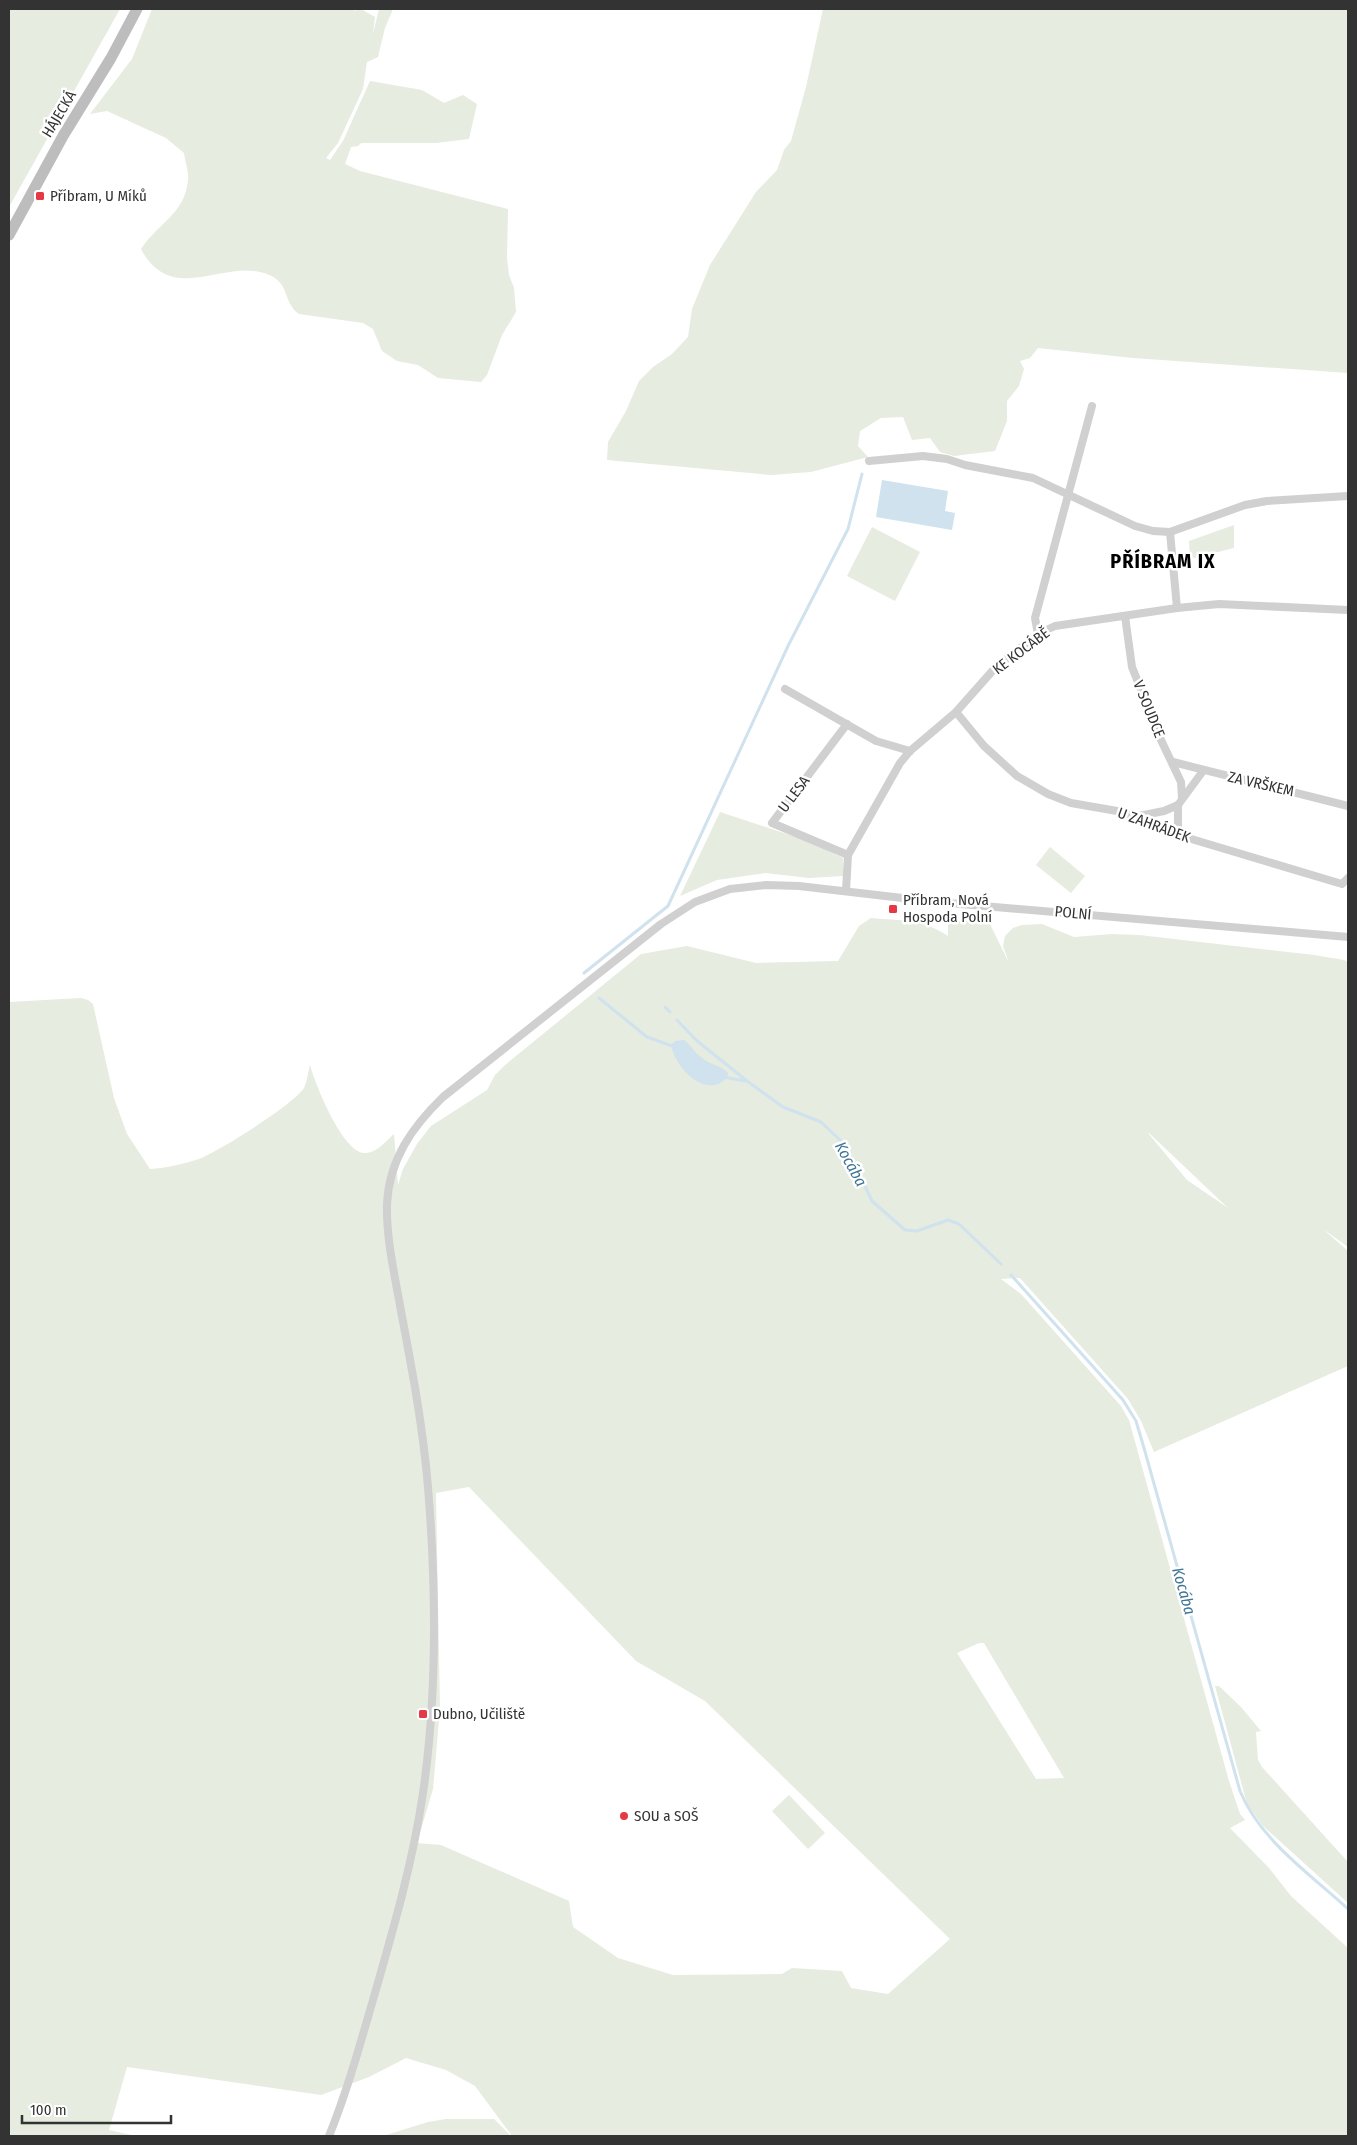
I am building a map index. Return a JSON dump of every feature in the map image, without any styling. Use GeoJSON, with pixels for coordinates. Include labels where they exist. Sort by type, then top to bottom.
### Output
{"type":"FeatureCollection","features":[{"type":"Feature","properties":{"kind":"main road","name":"HÁJECKÁ"},"geometry":{"type":"LineString","coordinates":[[9,235],[63,136],[111,58],[137,9]]}},
{"type":"Feature","properties":{"kind":"street"},"geometry":{"type":"LineString","coordinates":[[1038,634],[1035,618],[1067,493],[1092,406]]}},
{"type":"Feature","properties":{"kind":"street"},"geometry":{"type":"LineString","coordinates":[[869,461],[923,456],[948,459],[964,465],[1033,478],[1135,526],[1153,531],[1170,532],[1245,505],[1267,501],[1348,496]]}},
{"type":"Feature","properties":{"kind":"street"},"geometry":{"type":"LineString","coordinates":[[1170,532],[1177,608]]}},
{"type":"Feature","properties":{"kind":"street","name":"KE KOCÁBĚ"},"geometry":{"type":"LineString","coordinates":[[846,891],[848,855],[900,763],[910,751],[956,712],[995,668],[1038,634],[1055,626],[1074,622],[1219,604],[1348,610]]}},
{"type":"Feature","properties":{"kind":"street","name":"V SOUDCE"},"geometry":{"type":"LineString","coordinates":[[1125,616],[1132,667],[1180,782],[1178,835]]}},
{"type":"Feature","properties":{"kind":"street"},"geometry":{"type":"LineString","coordinates":[[785,689],[876,741],[910,751]]}},
{"type":"Feature","properties":{"kind":"street","name":"U ZAHRÁDEK"},"geometry":{"type":"LineString","coordinates":[[956,712],[984,746],[1006,766],[1048,794],[1071,803],[1123,812],[1178,835],[1342,884],[1348,878]]}},
{"type":"Feature","properties":{"kind":"street","name":"U LESA"},"geometry":{"type":"LineString","coordinates":[[847,724],[772,824],[848,855]]}},
{"type":"Feature","properties":{"kind":"street","name":"ZA VRŠKEM"},"geometry":{"type":"LineString","coordinates":[[1173,762],[1348,806]]}},
{"type":"Feature","properties":{"kind":"street"},"geometry":{"type":"LineString","coordinates":[[1138,817],[1164,811],[1180,802],[1203,770]]}},
{"type":"Feature","properties":{"kind":"street","name":"POLNÍ"},"geometry":{"type":"LineString","coordinates":[[329,2136],[345,2097],[401,1904],[423,1793],[431,1709],[433,1607],[428,1489],[421,1421],[388,1226],[387,1203],[390,1180],[397,1157],[408,1136],[423,1116],[443,1097],[661,924],[695,902],[730,889],[766,885],[799,886],[937,902],[1348,937]]}},
{"type":"Feature","properties":{"kind":"shaded area"},"geometry":{"type":"Polygon","coordinates":[[[9,9],[120,9],[9,207],[9,9]]]}},
{"type":"Feature","properties":{"kind":"shaded area"},"geometry":{"type":"Polygon","coordinates":[[[152,9],[355,9],[354,11],[361,9],[375,17],[373,34],[379,9],[393,9],[385,28],[378,57],[367,62],[363,89],[338,143],[326,158],[330,160],[343,141],[370,81],[422,90],[444,103],[463,95],[477,104],[469,139],[436,143],[361,143],[358,146],[351,147],[345,164],[360,171],[508,209],[507,258],[509,275],[514,288],[516,312],[502,335],[487,375],[481,382],[438,378],[418,365],[397,361],[382,351],[373,329],[363,323],[299,314],[290,304],[280,282],[267,274],[251,271],[183,278],[168,275],[154,266],[141,249],[170,218],[182,201],[186,192],[188,177],[184,153],[166,138],[107,111],[90,114],[132,59],[152,9]]]}},
{"type":"Feature","properties":{"kind":"shaded area"},"geometry":{"type":"Polygon","coordinates":[[[823,9],[1348,9],[1348,373],[1133,358],[1038,348],[1030,358],[1020,361],[1024,369],[1019,386],[1007,401],[1007,421],[995,451],[954,456],[940,452],[930,438],[912,440],[903,417],[881,418],[860,431],[858,446],[868,457],[811,472],[771,475],[607,460],[608,442],[626,411],[639,381],[653,367],[672,354],[688,337],[692,309],[710,265],[756,192],[777,170],[784,150],[791,141],[806,87],[823,9]]]}},
{"type":"Feature","properties":{"kind":"shaded area"},"geometry":{"type":"Polygon","coordinates":[[[1234,525],[1234,548],[1190,559],[1189,541],[1234,525]]]}},
{"type":"Feature","properties":{"kind":"shaded area"},"geometry":{"type":"Polygon","coordinates":[[[872,527],[920,552],[895,601],[847,576],[872,527]]]}},
{"type":"Feature","properties":{"kind":"shaded area"},"geometry":{"type":"Polygon","coordinates":[[[720,812],[805,840],[843,858],[843,876],[809,878],[765,873],[717,880],[680,896],[720,812]]]}},
{"type":"Feature","properties":{"kind":"shaded area"},"geometry":{"type":"Polygon","coordinates":[[[1050,847],[1085,876],[1071,893],[1036,865],[1050,847]]]}},
{"type":"Feature","properties":{"kind":"shaded area"},"geometry":{"type":"Polygon","coordinates":[[[871,918],[902,920],[929,926],[948,936],[948,924],[968,919],[989,922],[1009,963],[1003,946],[1005,936],[1013,928],[1022,925],[1042,924],[1074,937],[1112,934],[1139,935],[1314,955],[1348,962],[1348,1247],[1323,1229],[1348,1251],[1348,1366],[1154,1452],[1141,1421],[1128,1399],[1020,1278],[1001,1279],[1021,1294],[1121,1406],[1129,1420],[1229,1781],[1240,1814],[1245,1820],[1230,1828],[1269,1868],[1291,1896],[1348,1948],[1348,2136],[512,2136],[475,2086],[446,2070],[406,2058],[369,2077],[321,2095],[127,2067],[109,2130],[136,2136],[9,2136],[9,1002],[81,998],[93,1004],[114,1098],[127,1134],[150,1169],[175,1166],[199,1159],[255,1127],[297,1096],[304,1088],[310,1065],[324,1102],[332,1117],[340,1131],[357,1151],[366,1153],[374,1151],[394,1134],[398,1185],[403,1169],[417,1144],[431,1126],[487,1090],[495,1075],[505,1065],[641,954],[687,946],[756,963],[838,961],[859,926],[871,918]],[[1149,1133],[1187,1180],[1228,1208],[1149,1133]],[[469,1487],[436,1493],[440,1709],[433,1789],[417,1843],[441,1845],[569,1901],[573,1927],[618,1958],[673,1975],[782,1974],[792,1968],[842,1971],[851,1988],[888,1994],[950,1939],[705,1701],[636,1661],[469,1487]],[[979,1643],[957,1653],[1036,1779],[1064,1778],[984,1643],[979,1643]]]}},
{"type":"Feature","properties":{"kind":"shaded area"},"geometry":{"type":"Polygon","coordinates":[[[1215,1686],[1219,1686],[1241,1707],[1261,1731],[1256,1732],[1258,1760],[1262,1767],[1348,1862],[1348,1903],[1263,1826],[1247,1804],[1215,1686]]]}},
{"type":"Feature","properties":{"kind":"shaded area"},"geometry":{"type":"Polygon","coordinates":[[[789,1795],[825,1833],[808,1849],[772,1811],[789,1795]]]}},
{"type":"Feature","properties":{"kind":"shaded area"},"geometry":{"type":"Polygon","coordinates":[[[446,2119],[494,2119],[511,2136],[383,2136],[428,2122],[446,2119]]]}},
{"type":"Feature","properties":{"kind":"water"},"geometry":{"type":"Polygon","coordinates":[[[882,480],[948,491],[945,511],[955,513],[952,530],[876,517],[882,480]]]}},
{"type":"Feature","properties":{"kind":"water"},"geometry":{"type":"Polygon","coordinates":[[[684,1040],[705,1060],[725,1070],[728,1073],[727,1078],[719,1084],[710,1085],[702,1084],[688,1074],[677,1060],[671,1045],[675,1041],[684,1040]]]}},
{"type":"Feature","properties":{"kind":"waterway"},"geometry":{"type":"LineString","coordinates":[[584,973],[668,906],[788,646],[848,529],[862,474]]}},
{"type":"Feature","properties":{"kind":"waterway"},"geometry":{"type":"LineString","coordinates":[[599,998],[647,1037],[675,1047]]}},
{"type":"Feature","properties":{"kind":"waterway","name":"Kocába"},"geometry":{"type":"LineString","coordinates":[[665,1007],[670,1012]]}},
{"type":"Feature","properties":{"kind":"waterway","name":"Kocába"},"geometry":{"type":"LineString","coordinates":[[677,1020],[696,1040],[783,1107],[821,1122],[840,1140],[854,1163],[872,1201],[905,1230],[917,1231],[948,1220],[959,1224],[1001,1264]]}},
{"type":"Feature","properties":{"kind":"waterway"},"geometry":{"type":"LineString","coordinates":[[724,1077],[745,1081]]}},
{"type":"Feature","properties":{"kind":"waterway","name":"Kocába"},"geometry":{"type":"LineString","coordinates":[[1011,1275],[1123,1400],[1136,1421],[1240,1791],[1249,1809],[1273,1841],[1348,1909]]}},
{"type":"Feature","properties":{"kind":"place","name":"Příbram, U Míků"},"geometry":{"type":"Point","coordinates":[40,196]}},
{"type":"Feature","properties":{"kind":"place","name":"Příbram, Nová Hospoda Polní"},"geometry":{"type":"Point","coordinates":[893,909]}},
{"type":"Feature","properties":{"kind":"place","name":"Dubno, Učiliště"},"geometry":{"type":"Point","coordinates":[423,1714]}},
{"type":"Feature","properties":{"kind":"place","name":"SOU a SOŠ"},"geometry":{"type":"Point","coordinates":[624,1816]}},
{"type":"Feature","properties":{"kind":"district","name":"PŘÍBRAM IX"},"geometry":{"type":"Point","coordinates":[1163,561]}}]}
